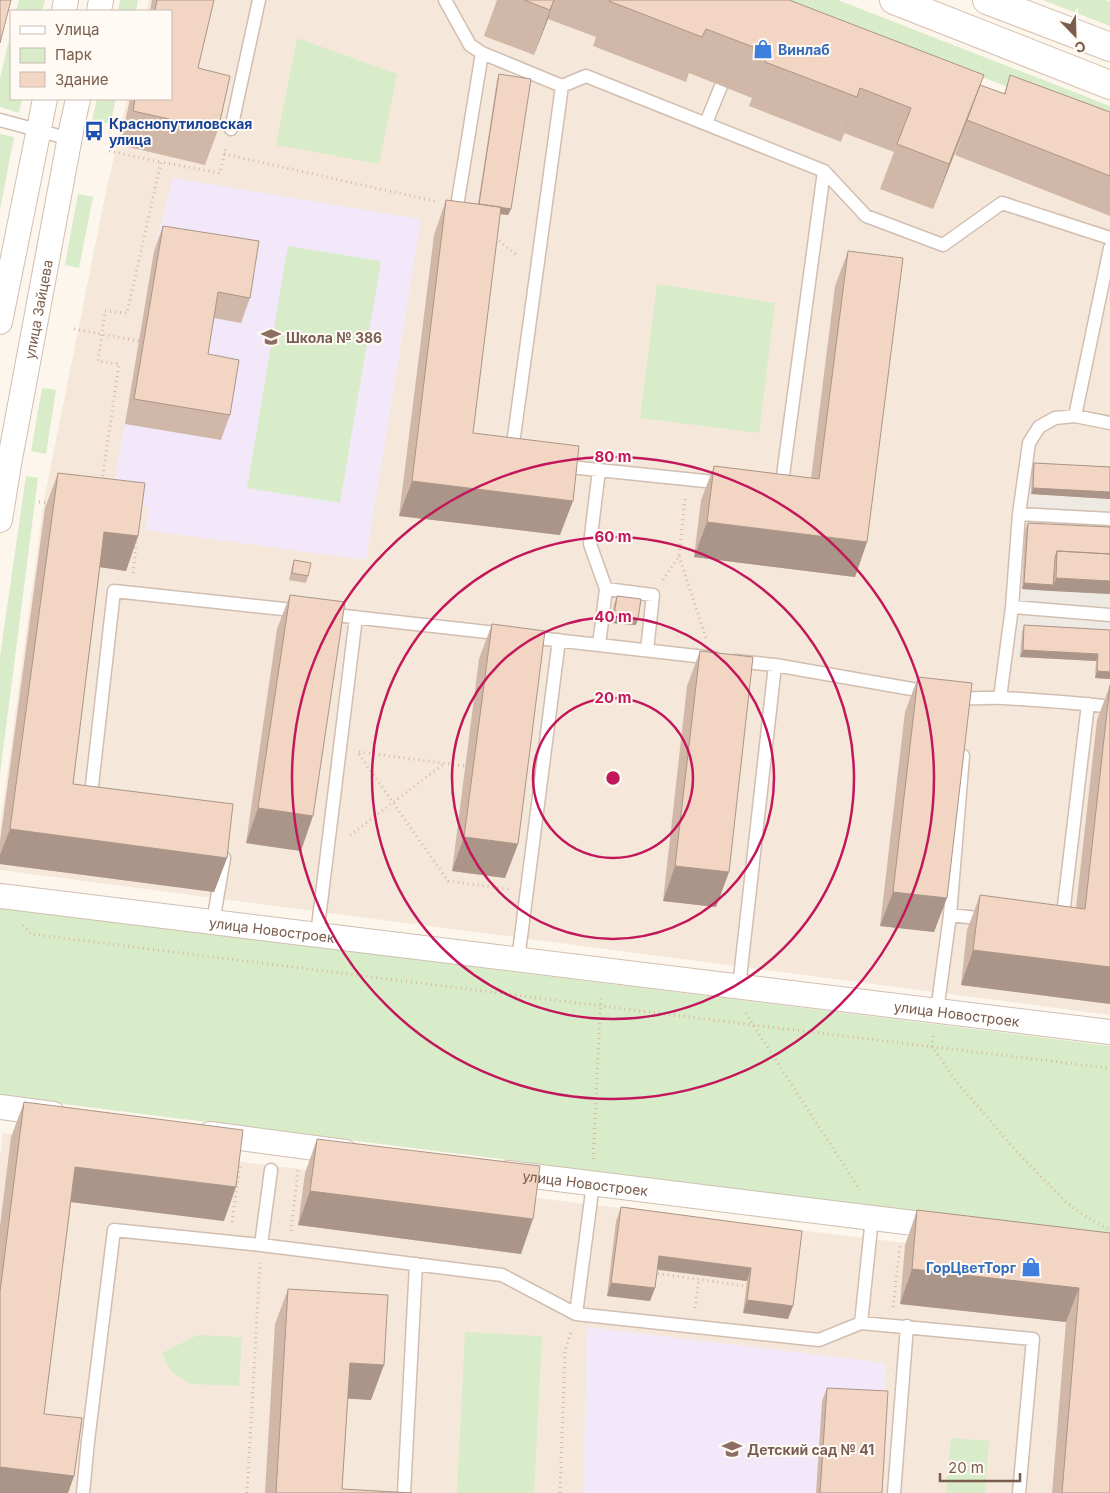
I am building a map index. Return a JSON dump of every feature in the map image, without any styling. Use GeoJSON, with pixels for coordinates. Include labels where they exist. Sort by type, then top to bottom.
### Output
{"type":"FeatureCollection","features":[{"type":"Feature","properties":{"kind":"main road"},"geometry":{"type":"LineString","coordinates":[[894,0],[1110,85]]}},
{"type":"Feature","properties":{"kind":"main road"},"geometry":{"type":"LineString","coordinates":[[987,0],[1110,47]]}},
{"type":"Feature","properties":{"kind":"street"},"geometry":{"type":"LineString","coordinates":[[0,322],[45,100]]}},
{"type":"Feature","properties":{"kind":"street","name":"улица Зайцева"},"geometry":{"type":"LineString","coordinates":[[0,520],[4,464],[78,100]]}},
{"type":"Feature","properties":{"kind":"street","name":"улица Новостроек"},"geometry":{"type":"LineString","coordinates":[[0,896],[518,960],[742,998],[935,1022],[1110,1032]]}},
{"type":"Feature","properties":{"kind":"street"},"geometry":{"type":"LineString","coordinates":[[0,1107],[78,1117]]}},
{"type":"Feature","properties":{"kind":"street"},"geometry":{"type":"LineString","coordinates":[[185,1131],[371,1155]]}},
{"type":"Feature","properties":{"kind":"street","name":"улица Новостроек"},"geometry":{"type":"LineString","coordinates":[[488,1170],[592,1175],[872,1218],[971,1230]]}},
{"type":"Feature","properties":{"kind":"lane"},"geometry":{"type":"LineString","coordinates":[[230,129],[259,0]]}},
{"type":"Feature","properties":{"kind":"lane"},"geometry":{"type":"LineString","coordinates":[[445,0],[470,45],[482,54],[562,86],[586,76],[824,171],[866,216],[943,245],[1002,203],[1110,238]]}},
{"type":"Feature","properties":{"kind":"lane"},"geometry":{"type":"LineString","coordinates":[[456,206],[482,54]]}},
{"type":"Feature","properties":{"kind":"lane"},"geometry":{"type":"LineString","coordinates":[[526,462],[513,444],[562,86]]}},
{"type":"Feature","properties":{"kind":"lane"},"geometry":{"type":"LineString","coordinates":[[706,123],[721,86]]}},
{"type":"Feature","properties":{"kind":"lane"},"geometry":{"type":"LineString","coordinates":[[0,120],[70,138]]}},
{"type":"Feature","properties":{"kind":"lane"},"geometry":{"type":"LineString","coordinates":[[773,489],[782,490],[824,171]]}},
{"type":"Feature","properties":{"kind":"lane"},"geometry":{"type":"LineString","coordinates":[[1075,416],[1110,248]]}},
{"type":"Feature","properties":{"kind":"lane"},"geometry":{"type":"LineString","coordinates":[[1000,698],[1012,607],[1020,514],[1029,443],[1039,427],[1055,418],[1075,416],[1110,423]]}},
{"type":"Feature","properties":{"kind":"lane"},"geometry":{"type":"LineString","coordinates":[[545,464],[735,484]]}},
{"type":"Feature","properties":{"kind":"lane"},"geometry":{"type":"LineString","coordinates":[[599,470],[590,544],[606,589],[599,645]]}},
{"type":"Feature","properties":{"kind":"lane"},"geometry":{"type":"LineString","coordinates":[[1020,514],[1110,519]]}},
{"type":"Feature","properties":{"kind":"lane"},"geometry":{"type":"LineString","coordinates":[[606,589],[654,595],[646,650]]}},
{"type":"Feature","properties":{"kind":"lane"},"geometry":{"type":"LineString","coordinates":[[99,808],[89,807],[114,591],[775,665],[967,703],[1000,698],[1110,707]]}},
{"type":"Feature","properties":{"kind":"lane"},"geometry":{"type":"LineString","coordinates":[[1012,607],[1110,615]]}},
{"type":"Feature","properties":{"kind":"lane"},"geometry":{"type":"LineString","coordinates":[[317,935],[356,617]]}},
{"type":"Feature","properties":{"kind":"lane"},"geometry":{"type":"LineString","coordinates":[[518,960],[559,640]]}},
{"type":"Feature","properties":{"kind":"lane"},"geometry":{"type":"LineString","coordinates":[[742,998],[775,665]]}},
{"type":"Feature","properties":{"kind":"lane"},"geometry":{"type":"LineString","coordinates":[[1052,925],[1062,926],[1088,704]]}},
{"type":"Feature","properties":{"kind":"lane"},"geometry":{"type":"LineString","coordinates":[[935,1022],[950,915],[964,743]]}},
{"type":"Feature","properties":{"kind":"lane"},"geometry":{"type":"LineString","coordinates":[[213,922],[225,847]]}},
{"type":"Feature","properties":{"kind":"lane"},"geometry":{"type":"LineString","coordinates":[[950,915],[996,920]]}},
{"type":"Feature","properties":{"kind":"lane"},"geometry":{"type":"LineString","coordinates":[[261,1245],[272,1170]]}},
{"type":"Feature","properties":{"kind":"lane"},"geometry":{"type":"LineString","coordinates":[[576,1314],[592,1175]]}},
{"type":"Feature","properties":{"kind":"lane"},"geometry":{"type":"LineString","coordinates":[[861,1323],[872,1218]]}},
{"type":"Feature","properties":{"kind":"lane"},"geometry":{"type":"LineString","coordinates":[[83,1493],[114,1230],[288,1248],[502,1275],[576,1314],[819,1340],[861,1323],[1033,1339],[1020,1493]]}},
{"type":"Feature","properties":{"kind":"lane"},"geometry":{"type":"LineString","coordinates":[[404,1493],[416,1264]]}},
{"type":"Feature","properties":{"kind":"lane"},"geometry":{"type":"LineString","coordinates":[[894,1493],[907,1326]]}},
{"type":"Feature","properties":{"kind":"path"},"geometry":{"type":"LineString","coordinates":[[109,151],[220,173],[230,129]]}},
{"type":"Feature","properties":{"kind":"path"},"geometry":{"type":"LineString","coordinates":[[224,154],[456,206]]}},
{"type":"Feature","properties":{"kind":"path"},"geometry":{"type":"LineString","coordinates":[[101,486],[119,364],[98,361],[105,311],[127,313],[161,162]]}},
{"type":"Feature","properties":{"kind":"path"},"geometry":{"type":"LineString","coordinates":[[493,236],[537,271]]}},
{"type":"Feature","properties":{"kind":"path"},"geometry":{"type":"LineString","coordinates":[[74,330],[139,341]]}},
{"type":"Feature","properties":{"kind":"path"},"geometry":{"type":"LineString","coordinates":[[688,479],[679,556],[713,658]]}},
{"type":"Feature","properties":{"kind":"path"},"geometry":{"type":"LineString","coordinates":[[39,502],[59,504]]}},
{"type":"Feature","properties":{"kind":"path"},"geometry":{"type":"LineString","coordinates":[[131,592],[138,533]]}},
{"type":"Feature","properties":{"kind":"path"},"geometry":{"type":"LineString","coordinates":[[654,595],[679,556]]}},
{"type":"Feature","properties":{"kind":"path"},"geometry":{"type":"LineString","coordinates":[[465,766],[358,752],[448,881],[527,891]]}},
{"type":"Feature","properties":{"kind":"path"},"geometry":{"type":"LineString","coordinates":[[327,853],[445,763]]}},
{"type":"Feature","properties":{"kind":"path"},"geometry":{"type":"LineString","coordinates":[[18,920],[31,934],[753,1025],[1110,1067]]}},
{"type":"Feature","properties":{"kind":"path"},"geometry":{"type":"LineString","coordinates":[[592,1175],[601,987]]}},
{"type":"Feature","properties":{"kind":"path"},"geometry":{"type":"LineString","coordinates":[[742,998],[753,1025],[864,1196]]}},
{"type":"Feature","properties":{"kind":"path"},"geometry":{"type":"LineString","coordinates":[[935,1022],[932,1046],[956,1081],[1016,1151],[1068,1203],[1088,1218],[1110,1230]]}},
{"type":"Feature","properties":{"kind":"path"},"geometry":{"type":"LineString","coordinates":[[229,1242],[240,1166]]}},
{"type":"Feature","properties":{"kind":"path"},"geometry":{"type":"LineString","coordinates":[[288,1248],[298,1173]]}},
{"type":"Feature","properties":{"kind":"path"},"geometry":{"type":"LineString","coordinates":[[892,1325],[900,1237]]}},
{"type":"Feature","properties":{"kind":"path"},"geometry":{"type":"LineString","coordinates":[[247,1493],[261,1245]]}},
{"type":"Feature","properties":{"kind":"path"},"geometry":{"type":"LineString","coordinates":[[654,1274],[672,1274],[699,1280],[730,1281],[746,1286]]}},
{"type":"Feature","properties":{"kind":"path"},"geometry":{"type":"LineString","coordinates":[[693,1326],[699,1280]]}},
{"type":"Feature","properties":{"kind":"path"},"geometry":{"type":"LineString","coordinates":[[560,1493],[565,1350],[570,1334]]}},
{"type":"Feature","properties":{"kind":"shaded area"},"geometry":{"type":"Polygon","coordinates":[[[149,0],[730,0],[1110,147],[1110,1015],[0,870],[0,827],[44,500],[104,201],[127,100],[172,100],[172,10],[147,10],[149,0]]]}},
{"type":"Feature","properties":{"kind":"shaded area","name":"Школа № 386"},"geometry":{"type":"Polygon","coordinates":[[[173,178],[421,219],[366,560],[145,530],[149,507],[110,501],[154,251],[173,178]]]}},
{"type":"Feature","properties":{"kind":"shaded area"},"geometry":{"type":"Polygon","coordinates":[[[1032,470],[1110,474],[1110,679],[1095,678],[1095,661],[1016,656],[1032,470]]]}},
{"type":"Feature","properties":{"kind":"shaded area"},"geometry":{"type":"Polygon","coordinates":[[[3,1133],[1110,1268],[1110,1493],[0,1493],[0,1157],[3,1133]]]}},
{"type":"Feature","properties":{"kind":"shaded area","name":"Детский сад № 41"},"geometry":{"type":"Polygon","coordinates":[[[587,1327],[886,1363],[878,1493],[583,1493],[587,1327]]]}},
{"type":"Feature","properties":{"kind":"green space"},"geometry":{"type":"Polygon","coordinates":[[[19,0],[45,0],[42,10],[16,10],[19,0]]]}},
{"type":"Feature","properties":{"kind":"green space"},"geometry":{"type":"Polygon","coordinates":[[[120,0],[138,0],[136,10],[118,10],[120,0]]]}},
{"type":"Feature","properties":{"kind":"green space"},"geometry":{"type":"Polygon","coordinates":[[[786,0],[838,0],[1110,106],[1110,127],[786,0]]]}},
{"type":"Feature","properties":{"kind":"green space"},"geometry":{"type":"Polygon","coordinates":[[[1043,0],[1106,0],[1110,2],[1110,26],[1043,0]]]}},
{"type":"Feature","properties":{"kind":"green space"},"geometry":{"type":"Polygon","coordinates":[[[10,36],[10,100],[22,100],[19,113],[0,107],[0,78],[10,36]]]}},
{"type":"Feature","properties":{"kind":"green space"},"geometry":{"type":"Polygon","coordinates":[[[297,38],[397,74],[379,164],[276,145],[297,38]]]}},
{"type":"Feature","properties":{"kind":"green space"},"geometry":{"type":"Polygon","coordinates":[[[97,100],[116,100],[110,124],[92,120],[97,100]]]}},
{"type":"Feature","properties":{"kind":"green space"},"geometry":{"type":"Polygon","coordinates":[[[0,134],[14,137],[0,210],[0,134]]]}},
{"type":"Feature","properties":{"kind":"green space"},"geometry":{"type":"Polygon","coordinates":[[[78,194],[93,197],[79,268],[65,265],[78,194]]]}},
{"type":"Feature","properties":{"kind":"green space"},"geometry":{"type":"Polygon","coordinates":[[[288,246],[381,261],[340,503],[247,488],[288,246]]]}},
{"type":"Feature","properties":{"kind":"green space"},"geometry":{"type":"Polygon","coordinates":[[[657,284],[775,303],[759,433],[640,418],[657,284]]]}},
{"type":"Feature","properties":{"kind":"green space"},"geometry":{"type":"Polygon","coordinates":[[[42,388],[56,390],[46,454],[31,451],[42,388]]]}},
{"type":"Feature","properties":{"kind":"green space"},"geometry":{"type":"Polygon","coordinates":[[[26,476],[38,478],[0,774],[0,656],[26,476]]]}},
{"type":"Feature","properties":{"kind":"green space"},"geometry":{"type":"Polygon","coordinates":[[[0,908],[1110,1046],[1110,1236],[0,1096],[0,908]]]}},
{"type":"Feature","properties":{"kind":"green space"},"geometry":{"type":"Polygon","coordinates":[[[465,1332],[542,1336],[534,1493],[457,1493],[465,1332]]]}},
{"type":"Feature","properties":{"kind":"green space"},"geometry":{"type":"Polygon","coordinates":[[[198,1335],[242,1337],[239,1386],[190,1384],[171,1371],[162,1353],[198,1335]]]}},
{"type":"Feature","properties":{"kind":"green space"},"geometry":{"type":"Polygon","coordinates":[[[951,1438],[989,1441],[985,1493],[946,1493],[951,1438]]]}},
{"type":"Feature","properties":{"kind":"building"},"geometry":{"type":"Polygon","coordinates":[[[0,0],[11,0],[0,43],[0,0]]]}},
{"type":"Feature","properties":{"kind":"building"},"geometry":{"type":"Polygon","coordinates":[[[157,0],[214,0],[198,68],[230,76],[218,130],[133,111],[135,100],[172,100],[172,10],[155,10],[157,0]]]}},
{"type":"Feature","properties":{"kind":"building"},"geometry":{"type":"Polygon","coordinates":[[[524,0],[554,0],[550,10],[524,0]]]}},
{"type":"Feature","properties":{"kind":"building"},"geometry":{"type":"Polygon","coordinates":[[[610,0],[789,0],[984,75],[949,164],[897,144],[911,108],[860,88],[857,97],[765,62],[769,53],[706,29],[702,37],[610,0]]]}},
{"type":"Feature","properties":{"kind":"building"},"geometry":{"type":"Polygon","coordinates":[[[499,74],[531,79],[511,209],[479,204],[499,74]]]}},
{"type":"Feature","properties":{"kind":"building"},"geometry":{"type":"Polygon","coordinates":[[[1010,75],[1110,112],[1110,176],[967,120],[980,85],[1005,94],[1010,75]]]}},
{"type":"Feature","properties":{"kind":"building"},"geometry":{"type":"Polygon","coordinates":[[[446,200],[501,207],[473,433],[579,446],[573,501],[412,481],[446,200]]]}},
{"type":"Feature","properties":{"kind":"building"},"geometry":{"type":"Polygon","coordinates":[[[163,226],[259,241],[250,298],[218,292],[208,354],[239,360],[230,415],[134,399],[163,226]]]}},
{"type":"Feature","properties":{"kind":"building"},"geometry":{"type":"Polygon","coordinates":[[[848,251],[903,258],[867,542],[707,522],[714,466],[819,479],[848,251]]]}},
{"type":"Feature","properties":{"kind":"building"},"geometry":{"type":"Polygon","coordinates":[[[1034,463],[1110,467],[1110,492],[1033,488],[1034,463]]]}},
{"type":"Feature","properties":{"kind":"building"},"geometry":{"type":"Polygon","coordinates":[[[58,473],[145,483],[138,536],[104,532],[73,784],[233,804],[227,858],[10,829],[58,473]]]}},
{"type":"Feature","properties":{"kind":"building"},"geometry":{"type":"Polygon","coordinates":[[[1028,523],[1110,527],[1110,554],[1057,551],[1053,585],[1024,583],[1028,523]]]}},
{"type":"Feature","properties":{"kind":"building"},"geometry":{"type":"Polygon","coordinates":[[[1057,551],[1110,554],[1110,581],[1056,578],[1057,551]]]}},
{"type":"Feature","properties":{"kind":"building"},"geometry":{"type":"Polygon","coordinates":[[[294,560],[311,563],[308,576],[292,573],[294,560]]]}},
{"type":"Feature","properties":{"kind":"building"},"geometry":{"type":"Polygon","coordinates":[[[290,595],[345,602],[313,816],[258,808],[290,595]]]}},
{"type":"Feature","properties":{"kind":"building"},"geometry":{"type":"Polygon","coordinates":[[[617,596],[641,599],[638,619],[614,616],[617,596]]]}},
{"type":"Feature","properties":{"kind":"building"},"geometry":{"type":"Polygon","coordinates":[[[492,624],[545,631],[518,844],[464,837],[492,624]]]}},
{"type":"Feature","properties":{"kind":"building"},"geometry":{"type":"Polygon","coordinates":[[[1024,625],[1110,630],[1110,672],[1097,671],[1098,654],[1023,650],[1024,625]]]}},
{"type":"Feature","properties":{"kind":"building"},"geometry":{"type":"Polygon","coordinates":[[[700,651],[753,657],[729,872],[675,866],[700,651]]]}},
{"type":"Feature","properties":{"kind":"building"},"geometry":{"type":"Polygon","coordinates":[[[918,677],[972,683],[947,898],[893,892],[918,677]]]}},
{"type":"Feature","properties":{"kind":"building"},"geometry":{"type":"Polygon","coordinates":[[[1110,685],[1110,967],[973,950],[980,895],[1085,909],[1110,685]]]}},
{"type":"Feature","properties":{"kind":"building"},"geometry":{"type":"Polygon","coordinates":[[[24,1102],[243,1130],[236,1187],[75,1167],[44,1414],[82,1418],[74,1476],[0,1467],[0,1292],[24,1102]]]}},
{"type":"Feature","properties":{"kind":"building"},"geometry":{"type":"Polygon","coordinates":[[[317,1139],[540,1166],[533,1219],[310,1191],[317,1139]]]}},
{"type":"Feature","properties":{"kind":"building"},"geometry":{"type":"Polygon","coordinates":[[[621,1207],[802,1231],[793,1306],[747,1300],[751,1268],[659,1256],[655,1288],[611,1283],[621,1207]]]}},
{"type":"Feature","properties":{"kind":"building"},"geometry":{"type":"Polygon","coordinates":[[[917,1210],[1110,1233],[1110,1493],[1062,1493],[1079,1288],[912,1269],[917,1210]]]}},
{"type":"Feature","properties":{"kind":"building"},"geometry":{"type":"Polygon","coordinates":[[[288,1289],[388,1295],[384,1365],[350,1363],[342,1489],[412,1493],[276,1493],[288,1289]]]}},
{"type":"Feature","properties":{"kind":"building"},"geometry":{"type":"Polygon","coordinates":[[[827,1388],[888,1391],[882,1493],[820,1493],[827,1388]]]}},
{"type":"Feature","properties":{"kind":"place","name":"Винлаб"},"geometry":{"type":"Point","coordinates":[763,49]}},
{"type":"Feature","properties":{"kind":"place","name":"Краснопутиловская улица"},"geometry":{"type":"Point","coordinates":[94,131]}},
{"type":"Feature","properties":{"kind":"place","name":"Школа № 386"},"geometry":{"type":"Point","coordinates":[271,337]}},
{"type":"Feature","properties":{"kind":"place","name":"ГорЦветТорг"},"geometry":{"type":"Point","coordinates":[1031,1267]}},
{"type":"Feature","properties":{"kind":"place","name":"Детский сад № 41"},"geometry":{"type":"Point","coordinates":[732,1449]}}]}
